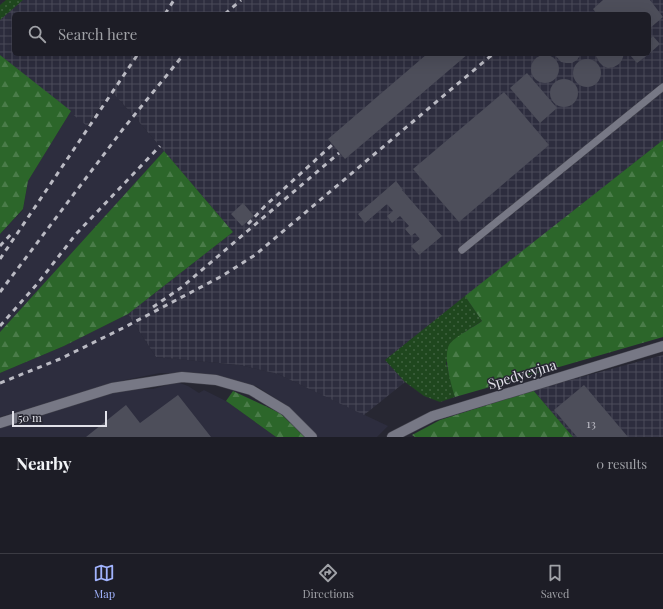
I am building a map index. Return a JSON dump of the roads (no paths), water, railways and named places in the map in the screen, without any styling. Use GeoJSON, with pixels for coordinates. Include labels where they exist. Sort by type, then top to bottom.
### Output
{"type":"FeatureCollection","features":[{"type":"Feature","properties":{"kind":"street","name":"Spedycyjna"},"geometry":{"type":"LineString","coordinates":[[392,437],[433,416],[663,346]]}},
{"type":"Feature","properties":{"kind":"street"},"geometry":{"type":"LineString","coordinates":[[0,423],[112,388],[182,377],[216,380],[251,390],[286,410],[312,437]]}},
{"type":"Feature","properties":{"kind":"lane"},"geometry":{"type":"LineString","coordinates":[[462,250],[663,87]]}},
{"type":"Feature","properties":{"kind":"railway"},"geometry":{"type":"LineString","coordinates":[[166,12],[174,0]]}},
{"type":"Feature","properties":{"kind":"railway"},"geometry":{"type":"LineString","coordinates":[[227,12],[241,0]]}},
{"type":"Feature","properties":{"kind":"railway"},"geometry":{"type":"LineString","coordinates":[[0,259],[137,56]]}},
{"type":"Feature","properties":{"kind":"railway"},"geometry":{"type":"LineString","coordinates":[[0,292],[123,129],[182,56]]}},
{"type":"Feature","properties":{"kind":"railway"},"geometry":{"type":"LineString","coordinates":[[0,383],[60,359],[123,328],[222,276],[255,255],[491,56]]}},
{"type":"Feature","properties":{"kind":"railway"},"geometry":{"type":"LineString","coordinates":[[248,224],[265,206],[332,145]]}},
{"type":"Feature","properties":{"kind":"railway"},"geometry":{"type":"LineString","coordinates":[[0,326],[38,283],[76,234],[160,146]]}},
{"type":"Feature","properties":{"kind":"railway"},"geometry":{"type":"LineString","coordinates":[[153,307],[182,287],[339,153]]}},
{"type":"Feature","properties":{"kind":"railway"},"geometry":{"type":"LineString","coordinates":[[0,246],[12,233]]}}]}
